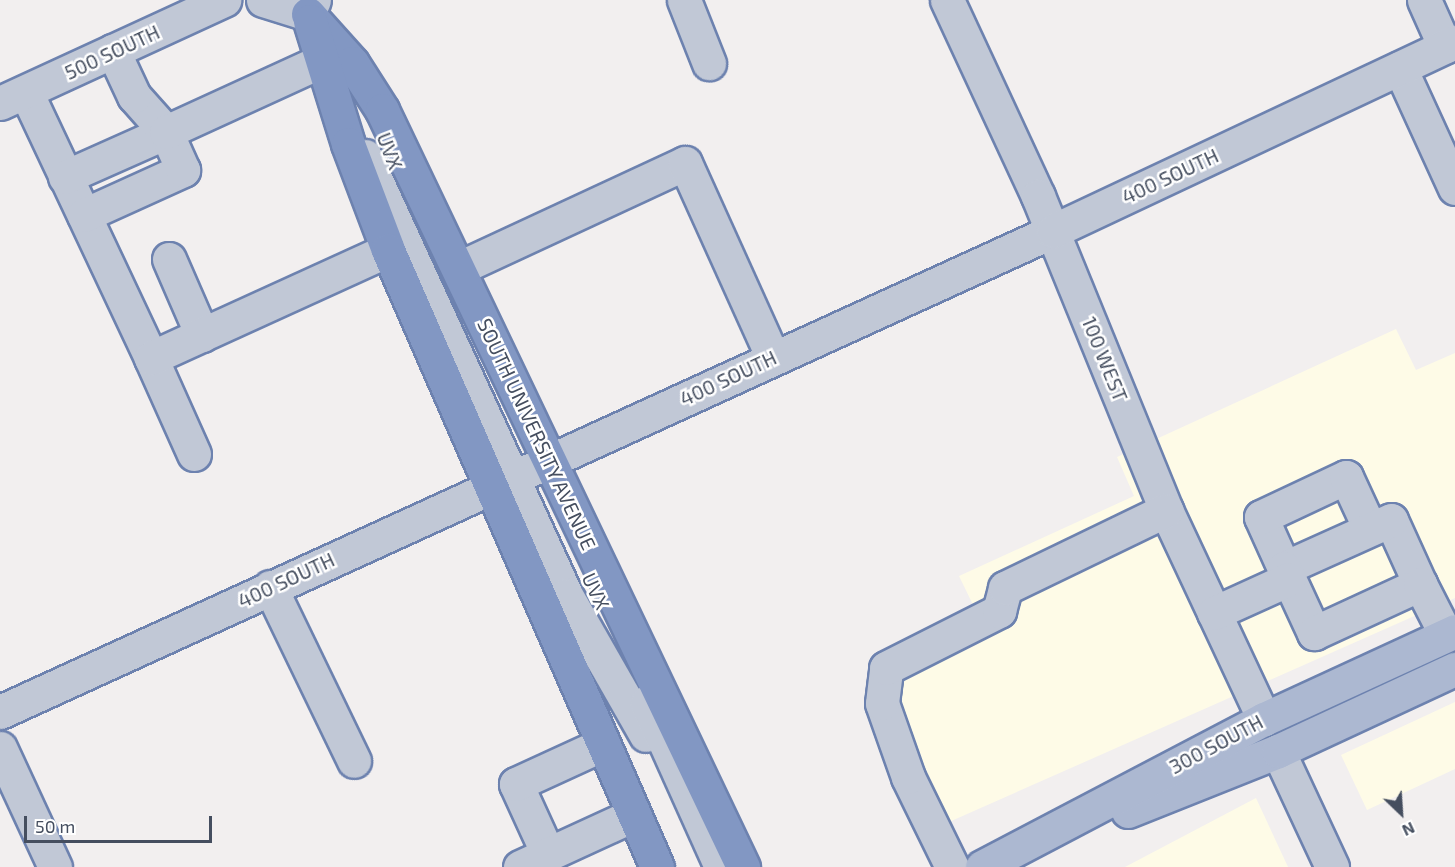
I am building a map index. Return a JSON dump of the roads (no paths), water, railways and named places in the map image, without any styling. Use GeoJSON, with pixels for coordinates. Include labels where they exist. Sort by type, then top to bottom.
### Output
{"type":"FeatureCollection","features":[{"type":"Feature","properties":{"kind":"highway","name":"SOUTH UNIVERSITY AVENUE"},"geometry":{"type":"LineString","coordinates":[[308,5],[321,62],[335,105],[388,250],[523,472],[743,867]]}},
{"type":"Feature","properties":{"kind":"highway","name":"SOUTH UNIVERSITY AVENUE"},"geometry":{"type":"LineString","coordinates":[[308,5],[368,86],[459,268],[523,472],[603,744],[657,867]]}},
{"type":"Feature","properties":{"kind":"main road","name":"300 SOUTH"},"geometry":{"type":"LineString","coordinates":[[982,867],[1263,719],[1450,633]]}},
{"type":"Feature","properties":{"kind":"main road","name":"300 SOUTH"},"geometry":{"type":"LineString","coordinates":[[990,867],[1278,751],[1455,669]]}},
{"type":"Feature","properties":{"kind":"street","name":"500 SOUTH"},"geometry":{"type":"LineString","coordinates":[[13,98],[224,0]]}},
{"type":"Feature","properties":{"kind":"street"},"geometry":{"type":"LineString","coordinates":[[263,0],[308,5]]}},
{"type":"Feature","properties":{"kind":"street"},"geometry":{"type":"LineString","coordinates":[[684,0],[710,63]]}},
{"type":"Feature","properties":{"kind":"street","name":"100 WEST"},"geometry":{"type":"LineString","coordinates":[[947,0],[1053,231],[1166,510],[1263,719]]}},
{"type":"Feature","properties":{"kind":"street"},"geometry":{"type":"LineString","coordinates":[[1424,0],[1450,44]]}},
{"type":"Feature","properties":{"kind":"street","name":"400 SOUTH"},"geometry":{"type":"LineString","coordinates":[[0,712],[1053,231],[1450,44]]}},
{"type":"Feature","properties":{"kind":"street"},"geometry":{"type":"LineString","coordinates":[[84,215],[183,170],[166,132],[134,96],[113,51]]}},
{"type":"Feature","properties":{"kind":"street"},"geometry":{"type":"LineString","coordinates":[[65,177],[321,62]]}},
{"type":"Feature","properties":{"kind":"street"},"geometry":{"type":"LineString","coordinates":[[1400,68],[1455,188]]}},
{"type":"Feature","properties":{"kind":"street","name":"UVX"},"geometry":{"type":"LineString","coordinates":[[368,86],[420,222],[523,472],[577,617],[650,743],[708,867]]}},
{"type":"Feature","properties":{"kind":"street"},"geometry":{"type":"LineString","coordinates":[[13,98],[65,177],[194,453]]}},
{"type":"Feature","properties":{"kind":"street","name":"UVX"},"geometry":{"type":"LineString","coordinates":[[335,105],[385,194],[721,867]]}},
{"type":"Feature","properties":{"kind":"street"},"geometry":{"type":"LineString","coordinates":[[459,268],[685,163],[773,358]]}},
{"type":"Feature","properties":{"kind":"street"},"geometry":{"type":"LineString","coordinates":[[151,358],[388,250]]}},
{"type":"Feature","properties":{"kind":"street"},"geometry":{"type":"LineString","coordinates":[[169,260],[202,335]]}},
{"type":"Feature","properties":{"kind":"street"},"geometry":{"type":"LineString","coordinates":[[1370,529],[1346,477],[1261,517],[1314,633],[1420,584]]}},
{"type":"Feature","properties":{"kind":"street"},"geometry":{"type":"LineString","coordinates":[[952,867],[908,777],[882,703],[886,668],[999,611],[1005,588],[1166,510]]}},
{"type":"Feature","properties":{"kind":"street"},"geometry":{"type":"LineString","coordinates":[[1214,613],[1390,520],[1420,584],[1450,633]]}},
{"type":"Feature","properties":{"kind":"street"},"geometry":{"type":"LineString","coordinates":[[270,587],[354,761]]}},
{"type":"Feature","properties":{"kind":"street"},"geometry":{"type":"LineString","coordinates":[[603,744],[516,784],[534,861],[633,815]]}},
{"type":"Feature","properties":{"kind":"street"},"geometry":{"type":"LineString","coordinates":[[0,748],[55,867]]}},
{"type":"Feature","properties":{"kind":"street"},"geometry":{"type":"LineString","coordinates":[[1278,751],[1332,867]]}}]}
